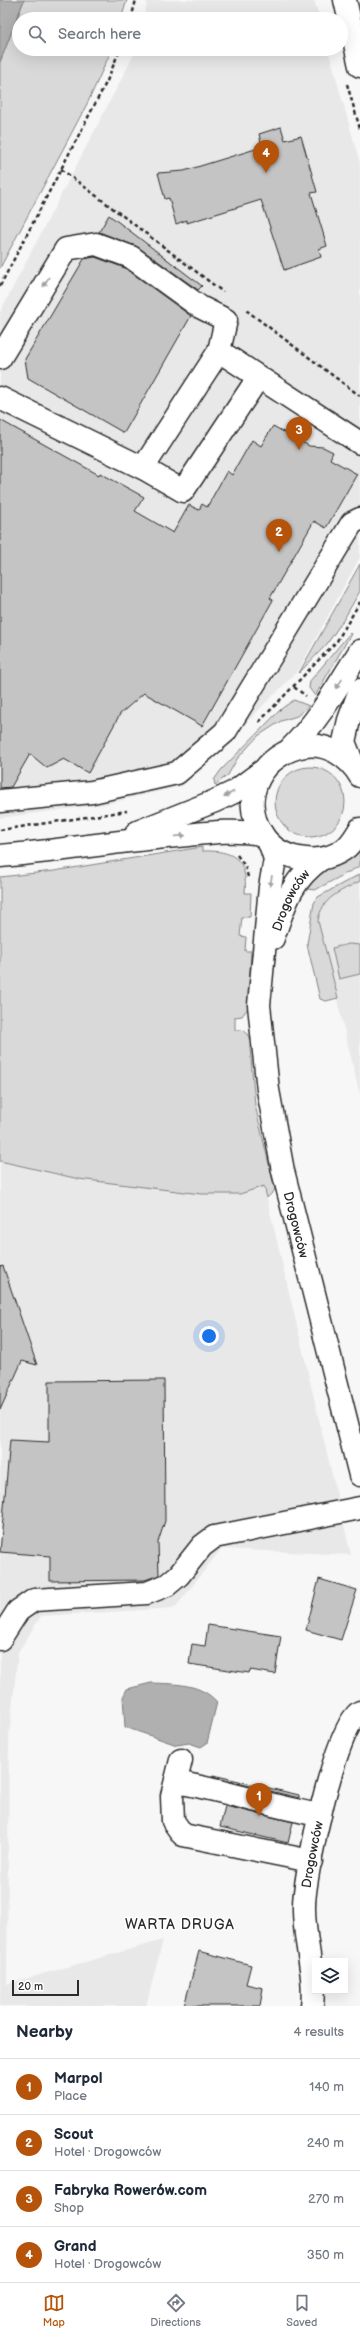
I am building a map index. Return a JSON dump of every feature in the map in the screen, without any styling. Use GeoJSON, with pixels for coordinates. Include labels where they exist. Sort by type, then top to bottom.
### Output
{"type":"FeatureCollection","features":[{"type":"Feature","properties":{"kind":"street"},"geometry":{"type":"LineString","coordinates":[[345,0],[346,12]]}},
{"type":"Feature","properties":{"kind":"street"},"geometry":{"type":"LineString","coordinates":[[348,27],[353,72]]}},
{"type":"Feature","properties":{"kind":"street"},"geometry":{"type":"LineString","coordinates":[[0,358],[66,249],[96,244],[131,258],[200,307],[226,320],[219,351],[144,468]]}},
{"type":"Feature","properties":{"kind":"street"},"geometry":{"type":"LineString","coordinates":[[219,351],[258,378],[360,443]]}},
{"type":"Feature","properties":{"kind":"street"},"geometry":{"type":"LineString","coordinates":[[0,398],[144,468],[183,491],[258,378]]}},
{"type":"Feature","properties":{"kind":"street"},"geometry":{"type":"LineString","coordinates":[[0,801],[92,792],[177,773],[225,732],[352,523],[360,519]]}},
{"type":"Feature","properties":{"kind":"street"},"geometry":{"type":"LineString","coordinates":[[114,842],[234,792],[261,772],[274,758],[291,748],[304,735],[360,651]]}},
{"type":"Feature","properties":{"kind":"street"},"geometry":{"type":"LineString","coordinates":[[356,770],[344,742],[349,720],[360,690]]}},
{"type":"Feature","properties":{"kind":"street"},"geometry":{"type":"LineString","coordinates":[[291,748],[314,745],[335,751],[356,770]]}},
{"type":"Feature","properties":{"kind":"street","name":"Drogowców"},"geometry":{"type":"LineString","coordinates":[[261,772],[254,792],[254,814],[275,859],[270,887],[261,971],[259,1005],[262,1049],[283,1171],[360,1475]]}},
{"type":"Feature","properties":{"kind":"street"},"geometry":{"type":"LineString","coordinates":[[0,856],[56,851],[114,842],[239,830],[266,839],[285,854],[303,860],[321,859],[342,850],[357,837]]}},
{"type":"Feature","properties":{"kind":"street","name":"Drogowców"},"geometry":{"type":"LineString","coordinates":[[261,971],[289,892],[306,870],[321,859]]}},
{"type":"Feature","properties":{"kind":"street"},"geometry":{"type":"LineString","coordinates":[[0,1639],[18,1611],[34,1600],[147,1593],[167,1585],[179,1575],[202,1546],[214,1537],[360,1508]]}},
{"type":"Feature","properties":{"kind":"street","name":"Drogowców"},"geometry":{"type":"LineString","coordinates":[[312,2006],[304,1905],[311,1861],[320,1815],[332,1768],[345,1731],[356,1714],[360,1712]]}},
{"type":"Feature","properties":{"kind":"street"},"geometry":{"type":"LineString","coordinates":[[181,1760],[172,1796],[173,1821],[183,1835],[311,1861]]}},
{"type":"Feature","properties":{"kind":"street"},"geometry":{"type":"LineString","coordinates":[[176,1782],[212,1788],[271,1804],[320,1815]]}},
{"type":"Feature","properties":{"kind":"path"},"geometry":{"type":"LineString","coordinates":[[132,12],[136,0]]}},
{"type":"Feature","properties":{"kind":"path"},"geometry":{"type":"LineString","coordinates":[[0,286],[107,81],[117,56]]}},
{"type":"Feature","properties":{"kind":"path"},"geometry":{"type":"LineString","coordinates":[[353,72],[360,129]]}},
{"type":"Feature","properties":{"kind":"path"},"geometry":{"type":"LineString","coordinates":[[61,169],[226,295]]}},
{"type":"Feature","properties":{"kind":"path"},"geometry":{"type":"LineString","coordinates":[[246,309],[360,396]]}},
{"type":"Feature","properties":{"kind":"path"},"geometry":{"type":"LineString","coordinates":[[256,725],[337,642],[360,602]]}},
{"type":"Feature","properties":{"kind":"path"},"geometry":{"type":"LineString","coordinates":[[294,686],[313,701]]}},
{"type":"Feature","properties":{"kind":"path"},"geometry":{"type":"LineString","coordinates":[[236,853],[247,872],[246,881]]}},
{"type":"Feature","properties":{"kind":"shaded area"},"geometry":{"type":"Polygon","coordinates":[[[0,0],[24,0],[19,12],[12,12],[12,31],[0,62],[0,0]]]}},
{"type":"Feature","properties":{"kind":"shaded area"},"geometry":{"type":"Polygon","coordinates":[[[24,0],[127,0],[123,12],[19,12],[24,0]]]}},
{"type":"Feature","properties":{"kind":"shaded area"},"geometry":{"type":"Polygon","coordinates":[[[147,0],[314,0],[318,12],[145,12],[147,0]]]}},
{"type":"Feature","properties":{"kind":"shaded area"},"geometry":{"type":"Polygon","coordinates":[[[12,31],[12,56],[109,56],[88,102],[0,268],[0,62],[12,31]]]}},
{"type":"Feature","properties":{"kind":"shaded area"},"geometry":{"type":"Polygon","coordinates":[[[133,56],[330,56],[360,163],[360,557],[298,671],[182,786],[106,804],[0,818],[0,312],[133,56]]]}},
{"type":"Feature","properties":{"kind":"shaded area"},"geometry":{"type":"Polygon","coordinates":[[[360,564],[360,591],[344,619],[327,644],[299,673],[360,564]]]}},
{"type":"Feature","properties":{"kind":"shaded area"},"geometry":{"type":"Polygon","coordinates":[[[350,633],[351,634],[315,696],[309,688],[310,681],[350,633]]]}},
{"type":"Feature","properties":{"kind":"shaded area"},"geometry":{"type":"Polygon","coordinates":[[[294,700],[309,706],[297,716],[281,721],[258,736],[237,759],[228,775],[215,785],[214,780],[221,770],[281,709],[294,700]]]}},
{"type":"Feature","properties":{"kind":"shaded area"},"geometry":{"type":"Polygon","coordinates":[[[310,767],[323,770],[335,777],[342,789],[345,802],[342,815],[335,827],[323,834],[310,837],[297,834],[285,827],[278,815],[275,802],[278,789],[285,777],[297,770],[310,767]]]}},
{"type":"Feature","properties":{"kind":"shaded area"},"geometry":{"type":"Polygon","coordinates":[[[202,847],[202,851],[223,852],[237,859],[244,872],[245,893],[251,893],[250,917],[242,917],[240,936],[246,937],[245,951],[251,951],[248,1008],[242,1016],[235,1017],[235,1030],[242,1030],[249,1036],[255,1105],[275,1190],[267,1198],[264,1186],[240,1194],[201,1194],[79,1179],[0,1161],[0,877],[54,871],[202,847]]]}},
{"type":"Feature","properties":{"kind":"shaded area"},"geometry":{"type":"Polygon","coordinates":[[[360,850],[360,866],[315,890],[299,888],[309,876],[342,862],[360,850]]]}},
{"type":"Feature","properties":{"kind":"shaded area"},"geometry":{"type":"Polygon","coordinates":[[[360,874],[360,881],[333,896],[323,906],[320,913],[318,921],[338,998],[326,1001],[320,999],[307,944],[314,903],[318,897],[360,874]]]}},
{"type":"Feature","properties":{"kind":"shaded area"},"geometry":{"type":"Polygon","coordinates":[[[360,881],[360,1095],[318,921],[320,911],[327,900],[360,881]]]}},
{"type":"Feature","properties":{"kind":"shaded area"},"geometry":{"type":"Polygon","coordinates":[[[349,944],[360,945],[360,974],[339,979],[332,948],[349,944]]]}},
{"type":"Feature","properties":{"kind":"shaded area"},"geometry":{"type":"Polygon","coordinates":[[[0,1161],[79,1179],[240,1194],[264,1186],[351,1555],[221,1549],[175,1608],[41,1616],[18,1652],[9,1738],[7,1984],[163,1940],[146,2006],[0,2006],[0,1161]]]}},
{"type":"Feature","properties":{"kind":"shaded area"},"geometry":{"type":"Polygon","coordinates":[[[151,1683],[178,1684],[195,1688],[203,1691],[217,1702],[207,1743],[201,1747],[189,1743],[177,1745],[125,1727],[123,1697],[127,1689],[151,1683]]]}},
{"type":"Feature","properties":{"kind":"building"},"geometry":{"type":"Polygon","coordinates":[[[281,127],[285,140],[301,136],[317,192],[311,193],[327,246],[319,249],[321,257],[284,270],[261,200],[187,223],[187,220],[176,224],[169,198],[165,199],[158,173],[184,171],[262,147],[259,134],[281,127]]]}},
{"type":"Feature","properties":{"kind":"building"},"geometry":{"type":"Polygon","coordinates":[[[109,215],[202,286],[198,290],[138,247],[99,232],[109,215]]]}},
{"type":"Feature","properties":{"kind":"building"},"geometry":{"type":"Polygon","coordinates":[[[95,257],[125,268],[191,316],[124,433],[28,378],[25,359],[84,259],[95,257]]]}},
{"type":"Feature","properties":{"kind":"building"},"geometry":{"type":"Polygon","coordinates":[[[0,420],[99,475],[100,473],[144,497],[135,511],[173,533],[189,505],[199,510],[202,504],[207,507],[227,471],[232,475],[252,440],[261,446],[273,426],[309,446],[323,447],[333,452],[330,459],[357,474],[326,528],[314,521],[270,598],[273,600],[202,726],[144,693],[120,714],[88,773],[64,759],[47,768],[30,754],[11,787],[0,788],[0,420]]]}},
{"type":"Feature","properties":{"kind":"building"},"geometry":{"type":"Polygon","coordinates":[[[3,1266],[37,1365],[22,1361],[0,1410],[0,1267],[3,1266]]]}},
{"type":"Feature","properties":{"kind":"building"},"geometry":{"type":"Polygon","coordinates":[[[164,1380],[165,1521],[158,1542],[159,1575],[145,1580],[50,1581],[50,1556],[0,1552],[10,1440],[49,1442],[49,1381],[164,1380]]]}},
{"type":"Feature","properties":{"kind":"building"},"geometry":{"type":"Polygon","coordinates":[[[319,1579],[357,1590],[341,1640],[306,1630],[319,1579]]]}},
{"type":"Feature","properties":{"kind":"building"},"geometry":{"type":"Polygon","coordinates":[[[208,1625],[281,1636],[275,1674],[250,1670],[249,1673],[189,1664],[192,1644],[205,1646],[208,1625]]]}},
{"type":"Feature","properties":{"kind":"building"},"geometry":{"type":"Polygon","coordinates":[[[213,1775],[299,1795],[299,1798],[212,1777],[213,1775]]]}},
{"type":"Feature","properties":{"kind":"building"},"geometry":{"type":"Polygon","coordinates":[[[225,1806],[293,1822],[288,1843],[220,1827],[225,1806]]]}},
{"type":"Feature","properties":{"kind":"building"},"geometry":{"type":"Polygon","coordinates":[[[199,1951],[251,1965],[246,1984],[263,1988],[260,2006],[184,2006],[199,1951]]]}},
{"type":"Feature","properties":{"kind":"place","name":"Grand"},"geometry":{"type":"Point","coordinates":[266,173]}},
{"type":"Feature","properties":{"kind":"place","name":"Fabryka Rowerów.com"},"geometry":{"type":"Point","coordinates":[299,450]}},
{"type":"Feature","properties":{"kind":"place","name":"Scout"},"geometry":{"type":"Point","coordinates":[279,552]}},
{"type":"Feature","properties":{"kind":"place","name":"Marpol"},"geometry":{"type":"Point","coordinates":[259,1816]}},
{"type":"Feature","properties":{"kind":"district","name":"WARTA DRUGA"},"geometry":{"type":"Point","coordinates":[180,1924]}}]}
